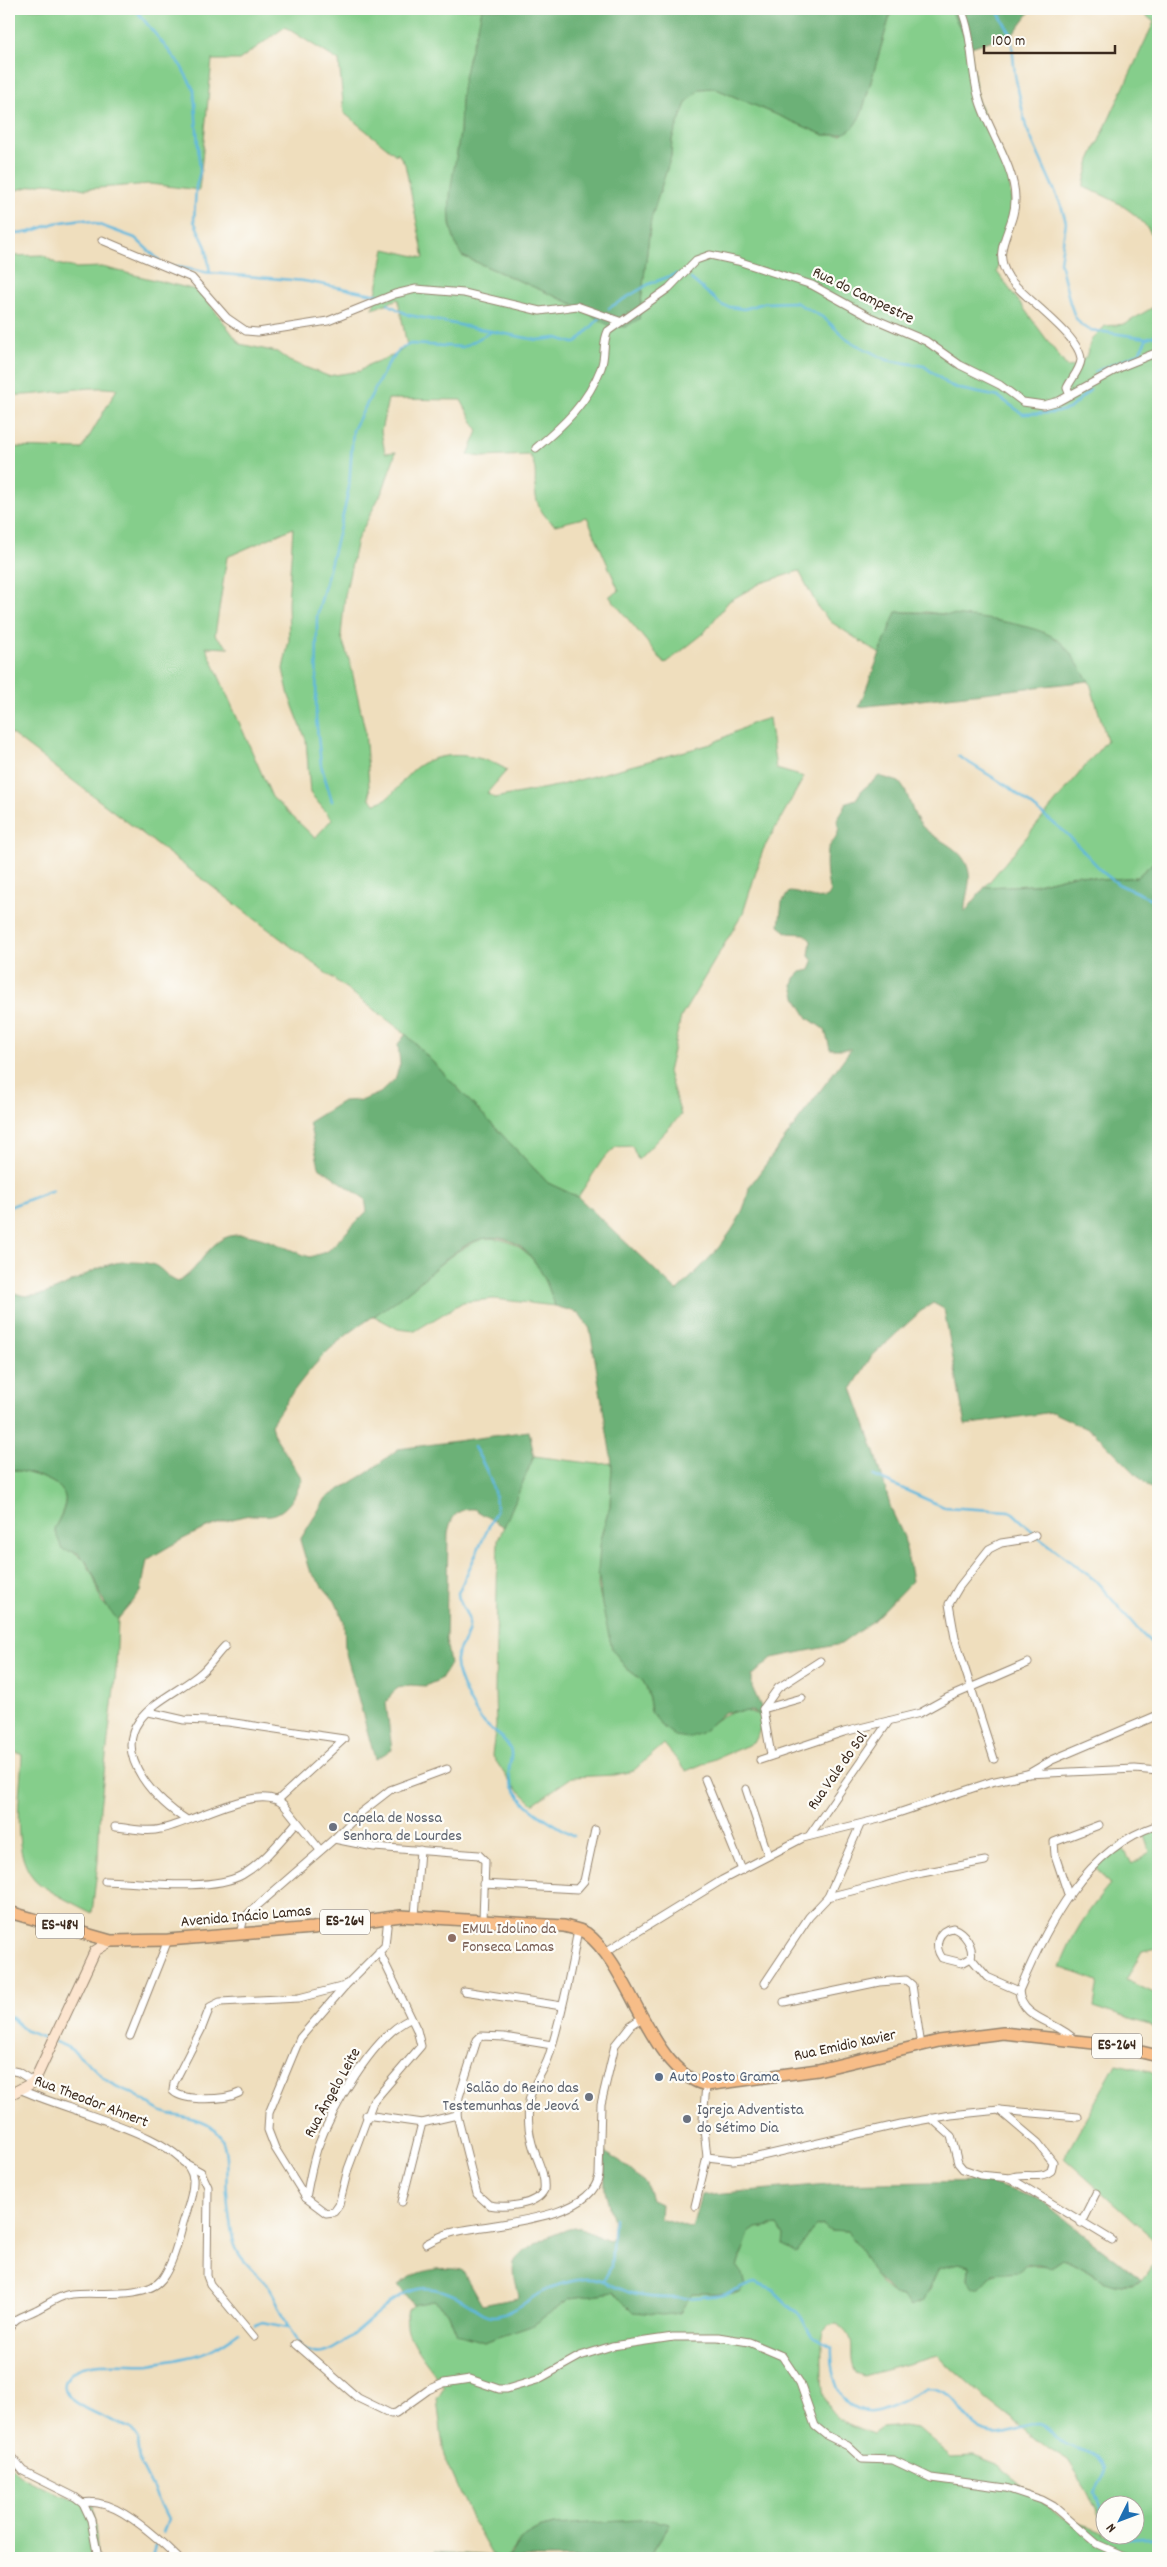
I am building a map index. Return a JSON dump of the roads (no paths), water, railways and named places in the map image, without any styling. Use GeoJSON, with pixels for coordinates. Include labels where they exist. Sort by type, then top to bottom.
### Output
{"type":"FeatureCollection","features":[{"type":"Feature","properties":{"kind":"main road","name":"Avenida Inácio Lamas"},"geometry":{"type":"LineString","coordinates":[[9,1912],[111,1940],[168,1940],[313,1928],[388,1917],[415,1916],[547,1923],[578,1929]]}},
{"type":"Feature","properties":{"kind":"main road","name":"ES-264"},"geometry":{"type":"LineString","coordinates":[[578,1929],[605,1952],[656,2040],[678,2069],[688,2078],[706,2085]]}},
{"type":"Feature","properties":{"kind":"main road"},"geometry":{"type":"LineString","coordinates":[[9,2095],[22,2090],[34,2082],[94,1951],[111,1940]]}},
{"type":"Feature","properties":{"kind":"main road","name":"Rua Emidio Xavier"},"geometry":{"type":"LineString","coordinates":[[706,2085],[818,2070],[953,2038],[1003,2033],[1076,2040]]}},
{"type":"Feature","properties":{"kind":"main road","name":"ES-264"},"geometry":{"type":"LineString","coordinates":[[1076,2040],[1112,2045],[1158,2056]]}},
{"type":"Feature","properties":{"kind":"street"},"geometry":{"type":"LineString","coordinates":[[961,9],[970,44],[979,101],[1012,179],[1016,198],[1013,215],[1001,249],[1001,260],[1010,279],[1057,323],[1078,351],[1081,360],[1067,388],[1070,395]]}},
{"type":"Feature","properties":{"kind":"street"},"geometry":{"type":"LineString","coordinates":[[102,240],[192,278],[227,318],[246,331],[258,332],[328,321],[395,294],[416,289],[464,293],[540,311],[577,306],[619,321]]}},
{"type":"Feature","properties":{"kind":"street","name":"Rua do Campestre"},"geometry":{"type":"LineString","coordinates":[[536,448],[577,411],[602,366],[604,338],[608,330],[669,288],[696,260],[710,255],[738,261],[812,285],[870,317],[926,341],[960,365],[1000,385],[1023,402],[1044,405],[1070,395],[1123,366],[1158,352]]}},
{"type":"Feature","properties":{"kind":"street"},"geometry":{"type":"LineString","coordinates":[[994,1759],[955,1638],[949,1612],[950,1601],[989,1549],[1001,1543],[1027,1539],[1035,1535]]}},
{"type":"Feature","properties":{"kind":"street"},"geometry":{"type":"LineString","coordinates":[[187,1820],[169,1810],[153,1793],[138,1770],[133,1753],[132,1733],[139,1720],[203,1671],[225,1646]]}},
{"type":"Feature","properties":{"kind":"street"},"geometry":{"type":"LineString","coordinates":[[771,1755],[763,1709],[778,1688],[820,1662]]}},
{"type":"Feature","properties":{"kind":"street","name":"Rua Vale do Sol"},"geometry":{"type":"LineString","coordinates":[[760,1760],[844,1732],[920,1713],[972,1687],[1028,1663]]}},
{"type":"Feature","properties":{"kind":"street"},"geometry":{"type":"LineString","coordinates":[[763,1709],[802,1698]]}},
{"type":"Feature","properties":{"kind":"street"},"geometry":{"type":"LineString","coordinates":[[115,1827],[161,1830],[217,1807],[259,1798],[279,1799],[344,1739],[228,1722],[184,1720],[149,1712]]}},
{"type":"Feature","properties":{"kind":"street"},"geometry":{"type":"LineString","coordinates":[[1028,1774],[1094,1742],[1158,1715]]}},
{"type":"Feature","properties":{"kind":"street","name":"Rua Vale do Sol"},"geometry":{"type":"LineString","coordinates":[[809,1836],[889,1721]]}},
{"type":"Feature","properties":{"kind":"street"},"geometry":{"type":"LineString","coordinates":[[240,1934],[244,1918],[334,1839],[359,1814],[390,1790],[447,1769]]}},
{"type":"Feature","properties":{"kind":"street"},"geometry":{"type":"LineString","coordinates":[[605,1952],[696,1896],[768,1855],[809,1836],[860,1825],[991,1782],[1028,1774],[1135,1769],[1158,1771]]}},
{"type":"Feature","properties":{"kind":"street"},"geometry":{"type":"LineString","coordinates":[[705,1779],[742,1870]]}},
{"type":"Feature","properties":{"kind":"street"},"geometry":{"type":"LineString","coordinates":[[746,1788],[768,1855]]}},
{"type":"Feature","properties":{"kind":"street"},"geometry":{"type":"LineString","coordinates":[[279,1799],[320,1850]]}},
{"type":"Feature","properties":{"kind":"street"},"geometry":{"type":"LineString","coordinates":[[105,1881],[174,1885],[214,1882],[234,1878],[246,1872],[262,1859],[297,1822]]}},
{"type":"Feature","properties":{"kind":"street"},"geometry":{"type":"LineString","coordinates":[[765,1982],[809,1917],[828,1897],[860,1825]]}},
{"type":"Feature","properties":{"kind":"street"},"geometry":{"type":"LineString","coordinates":[[1069,1897],[1055,1855],[1054,1842],[1099,1825]]}},
{"type":"Feature","properties":{"kind":"street"},"geometry":{"type":"LineString","coordinates":[[1076,2040],[1064,2029],[1028,2010],[1022,2003],[1019,1991],[1051,1922],[1097,1863],[1118,1843],[1158,1825]]}},
{"type":"Feature","properties":{"kind":"street"},"geometry":{"type":"LineString","coordinates":[[484,1884],[578,1889],[584,1882],[594,1830]]}},
{"type":"Feature","properties":{"kind":"street"},"geometry":{"type":"LineString","coordinates":[[334,1839],[374,1847],[479,1855],[484,1861],[483,1920]]}},
{"type":"Feature","properties":{"kind":"street"},"geometry":{"type":"LineString","coordinates":[[415,1916],[420,1850]]}},
{"type":"Feature","properties":{"kind":"street"},"geometry":{"type":"LineString","coordinates":[[828,1897],[922,1873],[985,1861]]}},
{"type":"Feature","properties":{"kind":"street"},"geometry":{"type":"LineString","coordinates":[[379,1951],[420,2038],[420,2049],[377,2095],[366,2115],[336,2210],[326,2212],[313,2205],[306,2198],[271,2141],[268,2118],[286,2068],[300,2038],[387,1941],[388,1917]]}},
{"type":"Feature","properties":{"kind":"street"},"geometry":{"type":"LineString","coordinates":[[971,1958],[962,1964],[942,1958],[937,1946],[940,1935],[950,1928],[961,1931],[971,1951],[971,1958],[987,1977],[1019,1991]]}},
{"type":"Feature","properties":{"kind":"street"},"geometry":{"type":"LineString","coordinates":[[552,2045],[504,2037],[479,2037],[458,2097],[457,2114],[477,2194],[486,2203],[492,2205],[532,2201],[541,2195],[544,2190],[540,2166],[531,2140],[528,2112],[533,2086],[542,2072],[552,2045],[570,1978],[578,1929]]}},
{"type":"Feature","properties":{"kind":"street"},"geometry":{"type":"LineString","coordinates":[[130,2036],[168,1940]]}},
{"type":"Feature","properties":{"kind":"street"},"geometry":{"type":"LineString","coordinates":[[784,2002],[879,1982],[906,1980],[912,1985],[921,2046]]}},
{"type":"Feature","properties":{"kind":"street"},"geometry":{"type":"LineString","coordinates":[[239,2093],[226,2098],[202,2099],[176,2094],[173,2091],[174,2083],[210,2007],[220,2002],[308,1996],[346,1986]]}},
{"type":"Feature","properties":{"kind":"street"},"geometry":{"type":"LineString","coordinates":[[464,1992],[562,2006]]}},
{"type":"Feature","properties":{"kind":"street"},"geometry":{"type":"LineString","coordinates":[[426,2244],[456,2231],[502,2225],[572,2206],[591,2193],[598,2183],[600,2104],[615,2045],[630,2026],[643,2017]]}},
{"type":"Feature","properties":{"kind":"street","name":"Rua Ângelo Leite"},"geometry":{"type":"LineString","coordinates":[[306,2198],[318,2146],[348,2090],[381,2039],[410,2018]]}},
{"type":"Feature","properties":{"kind":"street"},"geometry":{"type":"LineString","coordinates":[[10,2068],[34,2082]]}},
{"type":"Feature","properties":{"kind":"street"},"geometry":{"type":"LineString","coordinates":[[695,2206],[707,2157],[703,2120],[706,2085]]}},
{"type":"Feature","properties":{"kind":"street","name":"Rua Theodor Ahnert"},"geometry":{"type":"LineString","coordinates":[[9,2328],[15,2319],[34,2311],[56,2298],[69,2295],[131,2292],[151,2287],[159,2282],[172,2257],[190,2201],[193,2180],[191,2174],[181,2162],[153,2140],[127,2127],[47,2102],[22,2090]]}},
{"type":"Feature","properties":{"kind":"street"},"geometry":{"type":"LineString","coordinates":[[707,2157],[733,2160],[753,2158],[931,2118],[998,2110],[1078,2117]]}},
{"type":"Feature","properties":{"kind":"street"},"geometry":{"type":"LineString","coordinates":[[998,2110],[1038,2143],[1053,2162],[1050,2171],[1044,2175],[1016,2175],[1010,2178]]}},
{"type":"Feature","properties":{"kind":"street"},"geometry":{"type":"LineString","coordinates":[[366,2115],[422,2123],[457,2114]]}},
{"type":"Feature","properties":{"kind":"street"},"geometry":{"type":"LineString","coordinates":[[931,2118],[951,2136],[958,2163],[963,2169],[980,2175],[1010,2178],[1081,2223],[1112,2240]]}},
{"type":"Feature","properties":{"kind":"street"},"geometry":{"type":"LineString","coordinates":[[402,2202],[422,2123]]}},
{"type":"Feature","properties":{"kind":"street"},"geometry":{"type":"LineString","coordinates":[[181,2162],[201,2172],[208,2187],[207,2276],[210,2284],[254,2337]]}},
{"type":"Feature","properties":{"kind":"street"},"geometry":{"type":"LineString","coordinates":[[1081,2223],[1096,2193]]}},
{"type":"Feature","properties":{"kind":"street"},"geometry":{"type":"LineString","coordinates":[[296,2344],[358,2398],[391,2414],[396,2413],[438,2384],[470,2378],[499,2389],[514,2388],[537,2380],[580,2356],[612,2346],[686,2336],[738,2340],[766,2348],[784,2359],[800,2383],[814,2425],[826,2435],[848,2446],[862,2459],[893,2460],[931,2478],[1006,2488],[1042,2500],[1053,2506],[1091,2540],[1129,2558]]}},
{"type":"Feature","properties":{"kind":"street"},"geometry":{"type":"LineString","coordinates":[[9,2454],[23,2471],[76,2497],[84,2504],[91,2520],[98,2558]]}},
{"type":"Feature","properties":{"kind":"street"},"geometry":{"type":"LineString","coordinates":[[84,2504],[90,2502],[103,2504],[146,2527],[178,2558]]}},
{"type":"Feature","properties":{"kind":"waterway"},"geometry":{"type":"LineString","coordinates":[[135,9],[181,66],[194,90],[200,172],[196,187],[194,221],[206,247],[210,273]]}},
{"type":"Feature","properties":{"kind":"waterway"},"geometry":{"type":"LineString","coordinates":[[996,9],[1011,34],[1015,75],[1026,127],[1061,205],[1066,222],[1060,262],[1075,317],[1082,326],[1090,330],[1147,338],[1158,334]]}},
{"type":"Feature","properties":{"kind":"waterway"},"geometry":{"type":"LineString","coordinates":[[9,232],[18,234],[30,232],[55,223],[83,219],[135,238],[160,261]]}},
{"type":"Feature","properties":{"kind":"waterway"},"geometry":{"type":"LineString","coordinates":[[172,266],[210,273],[304,281],[379,295]]}},
{"type":"Feature","properties":{"kind":"waterway"},"geometry":{"type":"LineString","coordinates":[[609,308],[649,284],[676,274]]}},
{"type":"Feature","properties":{"kind":"waterway"},"geometry":{"type":"LineString","coordinates":[[691,279],[723,306],[744,309],[764,303],[795,302],[824,318],[849,341],[887,360],[924,366],[949,385],[999,397],[1023,414],[1053,413],[1069,409],[1090,390]]}},
{"type":"Feature","properties":{"kind":"waterway"},"geometry":{"type":"LineString","coordinates":[[388,304],[408,315],[537,340],[557,338],[573,343],[576,343],[600,318]]}},
{"type":"Feature","properties":{"kind":"waterway"},"geometry":{"type":"LineString","coordinates":[[332,801],[321,765],[316,718],[317,616],[349,487],[353,430],[388,364],[399,350],[410,344],[463,347],[491,332]]}},
{"type":"Feature","properties":{"kind":"waterway"},"geometry":{"type":"LineString","coordinates":[[1095,372],[1139,353],[1147,338]]}},
{"type":"Feature","properties":{"kind":"waterway"},"geometry":{"type":"LineString","coordinates":[[958,756],[1007,786],[1066,833],[1105,874],[1118,884],[1158,902]]}},
{"type":"Feature","properties":{"kind":"waterway"},"geometry":{"type":"LineString","coordinates":[[9,1207],[53,1190]]}},
{"type":"Feature","properties":{"kind":"waterway"},"geometry":{"type":"LineString","coordinates":[[474,1447],[486,1470],[495,1494],[496,1511],[458,1593],[458,1597],[469,1620],[468,1633],[456,1659],[458,1674],[470,1703],[481,1719],[503,1739],[510,1749],[509,1774],[512,1785],[518,1795],[534,1811],[573,1836]]}},
{"type":"Feature","properties":{"kind":"waterway"},"geometry":{"type":"LineString","coordinates":[[874,1476],[944,1507],[1009,1511],[1013,1513],[1040,1538],[1096,1581],[1142,1634],[1158,1649]]}},
{"type":"Feature","properties":{"kind":"waterway"},"geometry":{"type":"LineString","coordinates":[[9,2016],[26,2031],[50,2040]]}},
{"type":"Feature","properties":{"kind":"waterway"},"geometry":{"type":"LineString","coordinates":[[55,2042],[77,2053],[110,2083],[142,2099],[155,2109],[198,2121],[218,2133],[226,2153],[229,2211],[236,2248],[244,2260],[268,2286],[292,2334],[305,2349],[314,2353],[325,2352],[337,2347],[405,2293],[424,2288],[449,2293],[483,2313],[494,2316],[506,2313],[550,2288],[584,2279],[604,2282],[637,2295],[672,2298],[724,2294],[755,2283],[773,2290],[801,2317],[812,2336],[831,2347],[832,2366],[837,2387],[849,2404],[857,2409],[867,2412],[880,2410],[928,2388],[939,2390],[948,2395],[973,2424],[981,2430],[991,2433],[1005,2433],[1030,2425],[1043,2425],[1063,2443],[1086,2451],[1100,2461],[1104,2468],[1103,2477],[1096,2494]]}},
{"type":"Feature","properties":{"kind":"waterway"},"geometry":{"type":"LineString","coordinates":[[603,2282],[611,2267],[614,2218]]}},
{"type":"Feature","properties":{"kind":"waterway"},"geometry":{"type":"LineString","coordinates":[[255,2325],[263,2322],[287,2327]]}},
{"type":"Feature","properties":{"kind":"waterway"},"geometry":{"type":"LineString","coordinates":[[163,2532],[168,2519],[139,2461],[137,2438],[131,2429],[87,2409],[72,2399],[65,2391],[65,2382],[72,2373],[92,2365],[150,2364],[195,2356],[215,2348],[239,2332]]}},
{"type":"Feature","properties":{"kind":"waterway"},"geometry":{"type":"LineString","coordinates":[[1144,2537],[1158,2537]]}},
{"type":"Feature","properties":{"kind":"waterway"},"geometry":{"type":"LineString","coordinates":[[154,2558],[152,2556],[155,2546]]}},
{"type":"Feature","properties":{"kind":"place","name":"Capela de Nossa Senhora de Lourdes"},"geometry":{"type":"Point","coordinates":[333,1827]}},
{"type":"Feature","properties":{"kind":"place","name":"EMUL Idolino da Fonseca Lamas"},"geometry":{"type":"Point","coordinates":[452,1938]}},
{"type":"Feature","properties":{"kind":"place","name":"Auto Posto Grama"},"geometry":{"type":"Point","coordinates":[659,2077]}},
{"type":"Feature","properties":{"kind":"place","name":"Salão do Reino das Testemunhas de Jeová"},"geometry":{"type":"Point","coordinates":[589,2097]}},
{"type":"Feature","properties":{"kind":"place","name":"Igreja Adventista do Sétimo Dia"},"geometry":{"type":"Point","coordinates":[687,2119]}}]}
